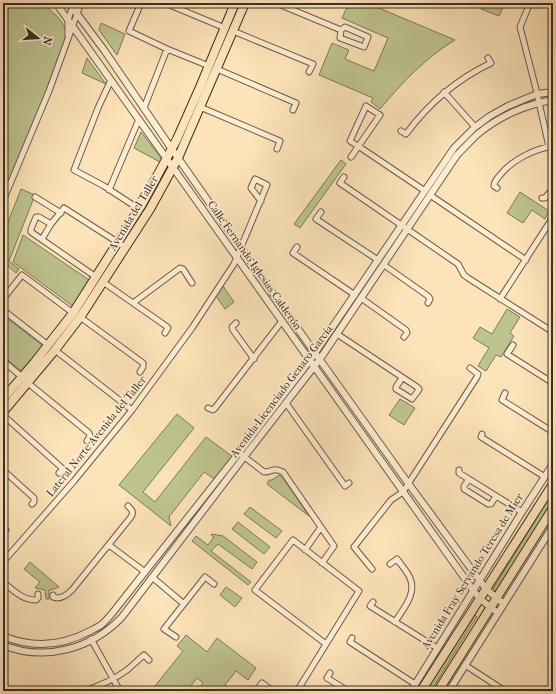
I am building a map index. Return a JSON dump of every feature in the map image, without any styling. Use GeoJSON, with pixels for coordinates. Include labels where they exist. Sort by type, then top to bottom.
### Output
{"type":"FeatureCollection","features":[{"type":"Feature","properties":{"kind":"main road","name":"Avenida del Taller"},"geometry":{"type":"LineString","coordinates":[[229,29],[235,3]]}},
{"type":"Feature","properties":{"kind":"main road","name":"Avenida del Taller"},"geometry":{"type":"LineString","coordinates":[[121,245],[150,208],[178,158],[200,107],[213,68],[229,29],[245,3]]}},
{"type":"Feature","properties":{"kind":"main road","name":"Avenida del Taller"},"geometry":{"type":"LineString","coordinates":[[3,414],[25,380],[52,348],[76,315],[121,245],[167,158],[193,103],[213,68]]}},
{"type":"Feature","properties":{"kind":"main road","name":"Avenida del Taller"},"geometry":{"type":"LineString","coordinates":[[3,399],[25,380]]}},
{"type":"Feature","properties":{"kind":"main road","name":"Avenida Fray Servando Teresa de Mier"},"geometry":{"type":"LineString","coordinates":[[421,691],[553,484]]}},
{"type":"Feature","properties":{"kind":"main road"},"geometry":{"type":"LineString","coordinates":[[438,691],[553,508]]}},
{"type":"Feature","properties":{"kind":"street","name":"Calle Fernando Iglesias Calderón"},"geometry":{"type":"LineString","coordinates":[[56,3],[473,590],[480,599],[498,613]]}},
{"type":"Feature","properties":{"kind":"street"},"geometry":{"type":"LineString","coordinates":[[3,201],[39,117],[81,3]]}},
{"type":"Feature","properties":{"kind":"street"},"geometry":{"type":"LineString","coordinates":[[140,3],[129,31],[167,49],[296,103],[293,110]]}},
{"type":"Feature","properties":{"kind":"street"},"geometry":{"type":"LineString","coordinates":[[165,3],[312,64],[309,72]]}},
{"type":"Feature","properties":{"kind":"street"},"geometry":{"type":"LineString","coordinates":[[276,3],[341,30]]}},
{"type":"Feature","properties":{"kind":"street"},"geometry":{"type":"LineString","coordinates":[[497,188],[494,186],[494,182],[509,166],[524,156],[551,146],[520,27],[530,3]]}},
{"type":"Feature","properties":{"kind":"street","name":"Calle Fernando Iglesias Calderón"},"geometry":{"type":"LineString","coordinates":[[71,5],[408,483],[486,589],[504,604]]}},
{"type":"Feature","properties":{"kind":"street"},"geometry":{"type":"LineString","coordinates":[[67,41],[68,20],[71,5]]}},
{"type":"Feature","properties":{"kind":"street"},"geometry":{"type":"LineString","coordinates":[[345,27],[368,37],[364,47],[340,38],[341,30],[345,27]]}},
{"type":"Feature","properties":{"kind":"street"},"geometry":{"type":"LineString","coordinates":[[144,108],[167,49]]}},
{"type":"Feature","properties":{"kind":"street"},"geometry":{"type":"LineString","coordinates":[[401,131],[406,134],[421,115],[444,92],[465,77],[490,63],[488,58]]}},
{"type":"Feature","properties":{"kind":"street"},"geometry":{"type":"LineString","coordinates":[[111,80],[74,170],[89,177],[139,209]]}},
{"type":"Feature","properties":{"kind":"street"},"geometry":{"type":"LineString","coordinates":[[444,92],[475,127]]}},
{"type":"Feature","properties":{"kind":"street","name":"Avenida Licenciado Genaro García"},"geometry":{"type":"LineString","coordinates":[[3,645],[33,653],[65,650],[104,634],[122,617],[261,430],[355,295],[454,148],[475,127],[490,116],[508,106],[537,94],[553,92]]}},
{"type":"Feature","properties":{"kind":"street","name":"Avenida Licenciado Genaro García"},"geometry":{"type":"LineString","coordinates":[[261,430],[286,403],[320,360],[457,155],[480,133],[497,121],[539,103],[553,100]]}},
{"type":"Feature","properties":{"kind":"street"},"geometry":{"type":"LineString","coordinates":[[351,157],[358,146],[380,115],[366,106],[350,141],[358,146],[425,191]]}},
{"type":"Feature","properties":{"kind":"street"},"geometry":{"type":"LineString","coordinates":[[200,107],[280,142],[277,149]]}},
{"type":"Feature","properties":{"kind":"street"},"geometry":{"type":"LineString","coordinates":[[109,190],[139,119]]}},
{"type":"Feature","properties":{"kind":"street"},"geometry":{"type":"LineString","coordinates":[[446,160],[452,164]]}},
{"type":"Feature","properties":{"kind":"street"},"geometry":{"type":"LineString","coordinates":[[344,176],[340,183],[458,264],[464,275],[468,278],[553,332]]}},
{"type":"Feature","properties":{"kind":"street"},"geometry":{"type":"LineString","coordinates":[[542,198],[545,198],[553,190]]}},
{"type":"Feature","properties":{"kind":"street"},"geometry":{"type":"LineString","coordinates":[[430,195],[526,260]]}},
{"type":"Feature","properties":{"kind":"street"},"geometry":{"type":"LineString","coordinates":[[36,197],[61,213]]}},
{"type":"Feature","properties":{"kind":"street","name":"Lateral Norte Avenida del Taller"},"geometry":{"type":"LineString","coordinates":[[3,562],[74,481],[132,410],[192,328],[234,264],[261,201]]}},
{"type":"Feature","properties":{"kind":"street"},"geometry":{"type":"LineString","coordinates":[[42,240],[51,224],[64,208],[121,245]]}},
{"type":"Feature","properties":{"kind":"street"},"geometry":{"type":"LineString","coordinates":[[321,212],[316,218],[378,260]]}},
{"type":"Feature","properties":{"kind":"street"},"geometry":{"type":"LineString","coordinates":[[51,224],[39,217],[36,217],[34,218],[31,232],[168,327],[166,333]]}},
{"type":"Feature","properties":{"kind":"street"},"geometry":{"type":"LineString","coordinates":[[500,299],[553,217]]}},
{"type":"Feature","properties":{"kind":"street"},"geometry":{"type":"LineString","coordinates":[[296,247],[293,253],[355,295]]}},
{"type":"Feature","properties":{"kind":"street"},"geometry":{"type":"LineString","coordinates":[[384,265],[428,296],[430,299],[428,303]]}},
{"type":"Feature","properties":{"kind":"street"},"geometry":{"type":"LineString","coordinates":[[133,303],[178,268],[183,269],[192,283]]}},
{"type":"Feature","properties":{"kind":"street"},"geometry":{"type":"LineString","coordinates":[[3,299],[22,275],[143,363],[144,367],[140,372]]}},
{"type":"Feature","properties":{"kind":"street"},"geometry":{"type":"LineString","coordinates":[[361,298],[406,330],[407,333],[404,338]]}},
{"type":"Feature","properties":{"kind":"street"},"geometry":{"type":"LineString","coordinates":[[3,310],[132,410]]}},
{"type":"Feature","properties":{"kind":"street"},"geometry":{"type":"LineString","coordinates":[[208,408],[213,410],[216,408],[282,321]]}},
{"type":"Feature","properties":{"kind":"street"},"geometry":{"type":"LineString","coordinates":[[236,323],[232,327],[232,330],[254,359]]}},
{"type":"Feature","properties":{"kind":"street"},"geometry":{"type":"LineString","coordinates":[[337,334],[417,387],[419,389],[412,399],[395,388],[402,378]]}},
{"type":"Feature","properties":{"kind":"street"},"geometry":{"type":"LineString","coordinates":[[513,345],[507,354],[553,383]]}},
{"type":"Feature","properties":{"kind":"street"},"geometry":{"type":"LineString","coordinates":[[3,361],[89,433],[90,436],[87,441]]}},
{"type":"Feature","properties":{"kind":"street"},"geometry":{"type":"LineString","coordinates":[[372,569],[354,547],[391,500],[403,492],[477,377],[478,374],[470,368]]}},
{"type":"Feature","properties":{"kind":"street"},"geometry":{"type":"LineString","coordinates":[[505,393],[502,400],[553,432]]}},
{"type":"Feature","properties":{"kind":"street"},"geometry":{"type":"LineString","coordinates":[[286,403],[345,486],[349,483]]}},
{"type":"Feature","properties":{"kind":"street"},"geometry":{"type":"LineString","coordinates":[[3,414],[62,468],[59,473]]}},
{"type":"Feature","properties":{"kind":"street"},"geometry":{"type":"LineString","coordinates":[[482,434],[481,437],[545,477]]}},
{"type":"Feature","properties":{"kind":"street"},"geometry":{"type":"LineString","coordinates":[[242,455],[264,472],[275,469],[283,472],[334,546],[322,563]]}},
{"type":"Feature","properties":{"kind":"street","name":"Avenida Licenciado Genaro García"},"geometry":{"type":"LineString","coordinates":[[3,636],[26,643],[44,644],[66,641],[78,637],[101,625],[114,612],[165,547],[242,455]]}},
{"type":"Feature","properties":{"kind":"street","name":"Avenida Fray Servando Teresa de Mier"},"geometry":{"type":"LineString","coordinates":[[411,691],[553,464]]}},
{"type":"Feature","properties":{"kind":"street"},"geometry":{"type":"LineString","coordinates":[[3,470],[34,498],[34,502],[32,504]]}},
{"type":"Feature","properties":{"kind":"street"},"geometry":{"type":"LineString","coordinates":[[459,470],[459,473],[522,512]]}},
{"type":"Feature","properties":{"kind":"street"},"geometry":{"type":"LineString","coordinates":[[469,479],[464,486],[464,489],[489,505],[496,496]]}},
{"type":"Feature","properties":{"kind":"street"},"geometry":{"type":"LineString","coordinates":[[53,594],[53,597],[56,598],[65,596],[72,590],[132,515],[132,510],[128,506]]}},
{"type":"Feature","properties":{"kind":"street"},"geometry":{"type":"LineString","coordinates":[[3,527],[6,530],[3,535]]}},
{"type":"Feature","properties":{"kind":"street"},"geometry":{"type":"LineString","coordinates":[[305,550],[321,527]]}},
{"type":"Feature","properties":{"kind":"street"},"geometry":{"type":"LineString","coordinates":[[449,691],[552,529]]}},
{"type":"Feature","properties":{"kind":"street"},"geometry":{"type":"LineString","coordinates":[[297,691],[359,591],[293,540],[255,590],[326,644]]}},
{"type":"Feature","properties":{"kind":"street"},"geometry":{"type":"LineString","coordinates":[[109,545],[145,572]]}},
{"type":"Feature","properties":{"kind":"street"},"geometry":{"type":"LineString","coordinates":[[165,547],[171,552]]}},
{"type":"Feature","properties":{"kind":"street"},"geometry":{"type":"LineString","coordinates":[[390,564],[397,559],[409,576],[412,584],[410,599],[395,622]]}},
{"type":"Feature","properties":{"kind":"street"},"geometry":{"type":"LineString","coordinates":[[176,637],[164,629],[205,577],[214,584]]}},
{"type":"Feature","properties":{"kind":"street"},"geometry":{"type":"LineString","coordinates":[[152,578],[184,604]]}},
{"type":"Feature","properties":{"kind":"street"},"geometry":{"type":"LineString","coordinates":[[3,582],[26,599],[36,600],[38,598],[38,594]]}},
{"type":"Feature","properties":{"kind":"street"},"geometry":{"type":"LineString","coordinates":[[373,602],[370,606],[437,648]]}},
{"type":"Feature","properties":{"kind":"street"},"geometry":{"type":"LineString","coordinates":[[114,612],[122,617]]}},
{"type":"Feature","properties":{"kind":"street"},"geometry":{"type":"LineString","coordinates":[[352,638],[350,642],[415,684]]}},
{"type":"Feature","properties":{"kind":"street"},"geometry":{"type":"LineString","coordinates":[[91,639],[120,691]]}},
{"type":"Feature","properties":{"kind":"street"},"geometry":{"type":"LineString","coordinates":[[44,644],[44,653]]}},
{"type":"Feature","properties":{"kind":"street"},"geometry":{"type":"LineString","coordinates":[[84,691],[113,679],[129,669],[144,655],[149,660]]}},
{"type":"Feature","properties":{"kind":"street"},"geometry":{"type":"LineString","coordinates":[[465,665],[506,691]]}},
{"type":"Feature","properties":{"kind":"street"},"geometry":{"type":"LineString","coordinates":[[330,673],[327,678],[348,691]]}},
{"type":"Feature","properties":{"kind":"street"},"geometry":{"type":"LineString","coordinates":[[256,691],[262,683],[273,691]]}},
{"type":"Feature","properties":{"kind":"green space"},"geometry":{"type":"Polygon","coordinates":[[[3,3],[43,3],[63,24],[66,34],[65,43],[59,61],[3,197],[3,3]]]}},
{"type":"Feature","properties":{"kind":"green space"},"geometry":{"type":"Polygon","coordinates":[[[349,3],[367,3],[455,40],[444,47],[414,72],[380,109],[371,102],[373,98],[319,75],[332,43],[349,50],[345,59],[374,71],[388,38],[342,18],[349,3]]]}},
{"type":"Feature","properties":{"kind":"green space"},"geometry":{"type":"Polygon","coordinates":[[[484,3],[505,3],[499,16],[481,9],[484,3]]]}},
{"type":"Feature","properties":{"kind":"green space"},"geometry":{"type":"Polygon","coordinates":[[[101,23],[125,34],[117,55],[99,30],[101,23]]]}},
{"type":"Feature","properties":{"kind":"green space"},"geometry":{"type":"Polygon","coordinates":[[[87,58],[106,84],[82,73],[87,58]]]}},
{"type":"Feature","properties":{"kind":"green space"},"geometry":{"type":"Polygon","coordinates":[[[141,132],[162,159],[160,162],[134,148],[141,132]]]}},
{"type":"Feature","properties":{"kind":"green space"},"geometry":{"type":"Polygon","coordinates":[[[341,160],[346,164],[300,228],[294,224],[341,160]]]}},
{"type":"Feature","properties":{"kind":"green space"},"geometry":{"type":"Polygon","coordinates":[[[21,189],[35,195],[9,261],[19,269],[16,273],[7,265],[3,270],[3,235],[21,189]]]}},
{"type":"Feature","properties":{"kind":"green space"},"geometry":{"type":"Polygon","coordinates":[[[520,192],[549,211],[545,219],[532,210],[523,223],[507,213],[520,192]]]}},
{"type":"Feature","properties":{"kind":"green space"},"geometry":{"type":"Polygon","coordinates":[[[23,235],[92,282],[74,307],[13,262],[23,235]]]}},
{"type":"Feature","properties":{"kind":"green space"},"geometry":{"type":"Polygon","coordinates":[[[223,286],[234,302],[225,309],[216,296],[223,286]]]}},
{"type":"Feature","properties":{"kind":"green space"},"geometry":{"type":"Polygon","coordinates":[[[507,309],[520,317],[510,333],[514,336],[501,357],[496,355],[486,371],[478,366],[489,348],[473,338],[480,327],[492,334],[507,309]]]}},
{"type":"Feature","properties":{"kind":"green space"},"geometry":{"type":"Polygon","coordinates":[[[3,315],[46,348],[25,374],[3,356],[3,315]]]}},
{"type":"Feature","properties":{"kind":"green space"},"geometry":{"type":"Polygon","coordinates":[[[400,399],[415,408],[404,425],[389,415],[400,399]]]}},
{"type":"Feature","properties":{"kind":"green space"},"geometry":{"type":"Polygon","coordinates":[[[177,414],[194,428],[143,492],[155,502],[206,437],[233,457],[216,480],[204,472],[169,517],[171,526],[119,485],[177,414]]]}},
{"type":"Feature","properties":{"kind":"green space"},"geometry":{"type":"Polygon","coordinates":[[[279,475],[283,478],[309,516],[267,484],[269,480],[272,480],[279,475]]]}},
{"type":"Feature","properties":{"kind":"green space"},"geometry":{"type":"Polygon","coordinates":[[[553,492],[553,502],[499,591],[494,591],[493,589],[553,492]]]}},
{"type":"Feature","properties":{"kind":"green space"},"geometry":{"type":"Polygon","coordinates":[[[250,507],[282,531],[276,538],[244,514],[250,507]]]}},
{"type":"Feature","properties":{"kind":"green space"},"geometry":{"type":"Polygon","coordinates":[[[238,522],[270,547],[264,554],[232,529],[238,522]]]}},
{"type":"Feature","properties":{"kind":"green space"},"geometry":{"type":"Polygon","coordinates":[[[211,535],[223,536],[257,562],[252,569],[218,544],[211,551],[251,582],[248,585],[192,541],[196,536],[208,545],[214,537],[211,535]]]}},
{"type":"Feature","properties":{"kind":"green space"},"geometry":{"type":"Polygon","coordinates":[[[30,562],[59,587],[49,590],[49,599],[46,599],[45,590],[35,588],[40,582],[24,569],[30,562]]]}},
{"type":"Feature","properties":{"kind":"green space"},"geometry":{"type":"Polygon","coordinates":[[[226,587],[242,598],[235,607],[220,595],[226,587]]]}},
{"type":"Feature","properties":{"kind":"green space"},"geometry":{"type":"Polygon","coordinates":[[[475,615],[477,617],[431,691],[426,691],[473,616],[475,615]]]}},
{"type":"Feature","properties":{"kind":"green space"},"geometry":{"type":"Polygon","coordinates":[[[186,635],[207,652],[217,638],[256,668],[248,680],[236,671],[225,685],[232,691],[197,691],[203,683],[197,678],[187,691],[151,691],[183,651],[177,646],[186,635]]]}}]}
